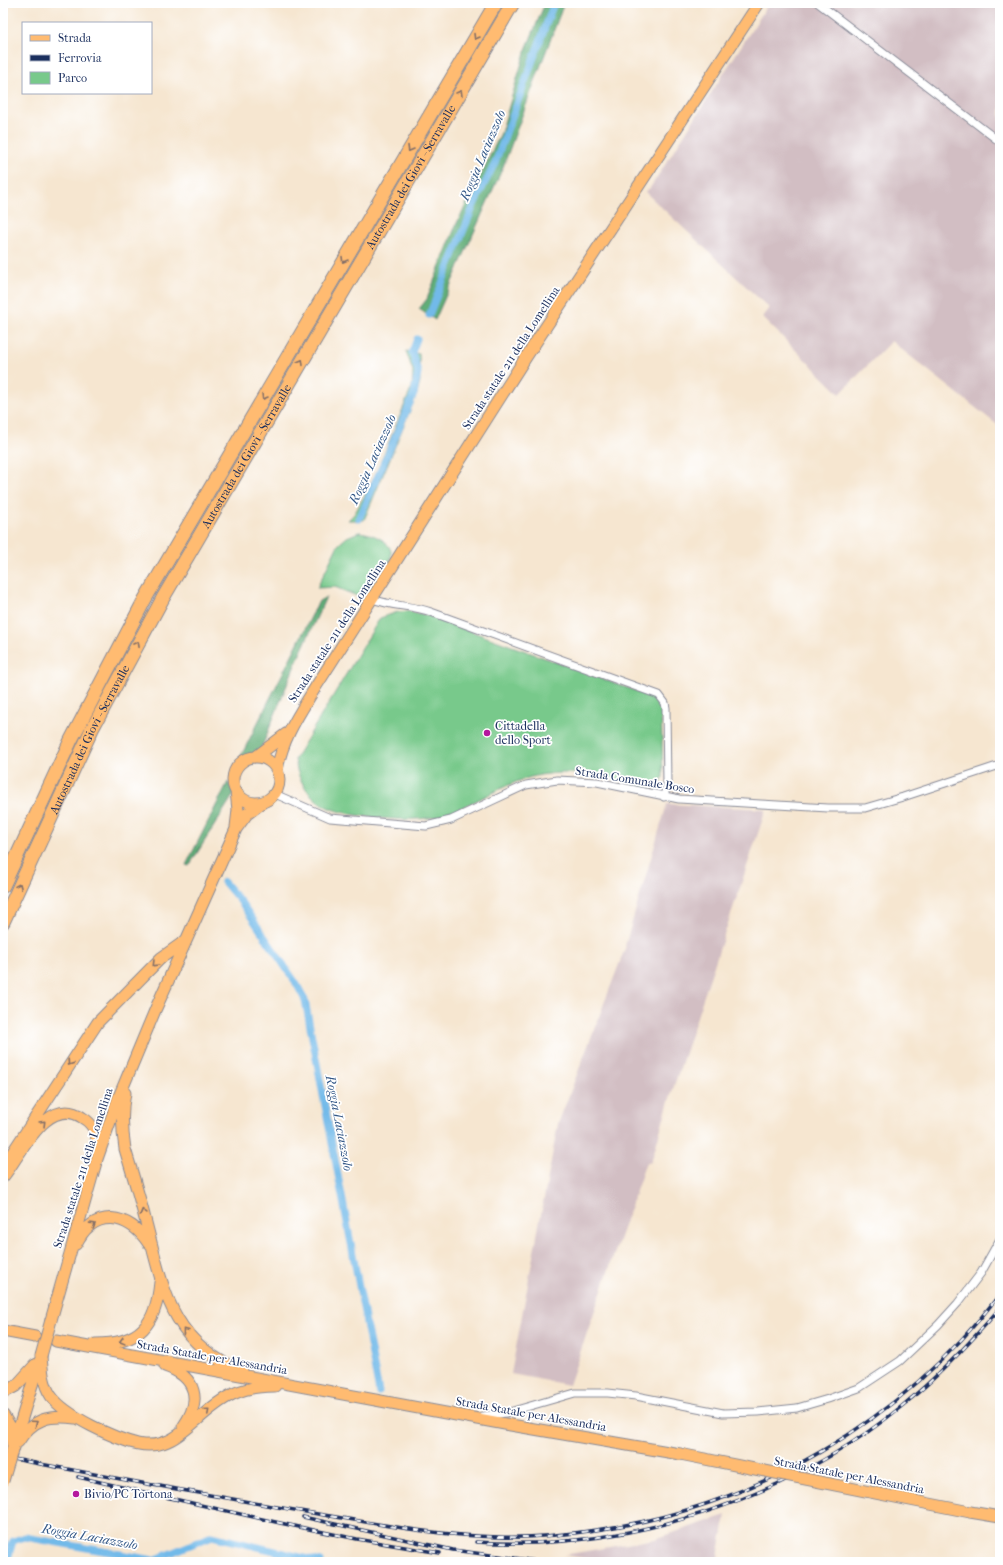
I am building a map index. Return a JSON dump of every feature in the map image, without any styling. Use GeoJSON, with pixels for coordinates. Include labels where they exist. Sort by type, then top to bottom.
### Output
{"type":"FeatureCollection","features":[{"type":"Feature","properties":{"kind":"highway","name":"Autostrada dei Giovi - Serravalle"},"geometry":{"type":"LineString","coordinates":[[3,886],[71,740],[145,599],[496,3]]}},
{"type":"Feature","properties":{"kind":"highway","name":"Autostrada dei Giovi - Serravalle"},"geometry":{"type":"LineString","coordinates":[[3,922],[92,729],[155,611],[513,3]]}},
{"type":"Feature","properties":{"kind":"main road","name":"Strada statale 211 della Lomellina"},"geometry":{"type":"LineString","coordinates":[[3,1481],[41,1356],[97,1159],[131,1066],[236,829],[247,814],[275,794],[279,785],[277,770],[281,749],[289,730],[530,351],[759,3]]}},
{"type":"Feature","properties":{"kind":"main road","name":"Strada statale 211 della Lomellina"},"geometry":{"type":"LineString","coordinates":[[236,829],[238,810],[233,777],[236,768],[243,760],[258,756],[276,743],[289,730]]}},
{"type":"Feature","properties":{"kind":"main road"},"geometry":{"type":"LineString","coordinates":[[258,756],[271,762],[277,770]]}},
{"type":"Feature","properties":{"kind":"main road"},"geometry":{"type":"LineString","coordinates":[[236,791],[242,798],[250,802],[263,802]]}},
{"type":"Feature","properties":{"kind":"main road"},"geometry":{"type":"LineString","coordinates":[[3,1167],[98,1022],[161,958],[186,941]]}},
{"type":"Feature","properties":{"kind":"main road"},"geometry":{"type":"LineString","coordinates":[[131,1066],[124,1099],[122,1134],[160,1278],[172,1310],[191,1338],[203,1350],[220,1361],[265,1379]]}},
{"type":"Feature","properties":{"kind":"main road"},"geometry":{"type":"LineString","coordinates":[[3,1177],[42,1122],[59,1113],[69,1112],[79,1115],[90,1122],[97,1136],[97,1159]]}},
{"type":"Feature","properties":{"kind":"main road"},"geometry":{"type":"LineString","coordinates":[[65,1268],[82,1234],[97,1221],[106,1219],[116,1219],[135,1226],[143,1234],[153,1250]]}},
{"type":"Feature","properties":{"kind":"main road"},"geometry":{"type":"LineString","coordinates":[[70,1343],[105,1344],[120,1342],[139,1333],[146,1326],[156,1307],[160,1278]]}},
{"type":"Feature","properties":{"kind":"main road"},"geometry":{"type":"LineString","coordinates":[[3,1331],[35,1337]]}},
{"type":"Feature","properties":{"kind":"main road","name":"Strada Statale per Alessandria"},"geometry":{"type":"LineString","coordinates":[[56,1341],[303,1387],[680,1454],[1000,1517]]}},
{"type":"Feature","properties":{"kind":"main road"},"geometry":{"type":"LineString","coordinates":[[129,1355],[178,1370],[190,1383],[194,1396],[193,1411],[177,1436]]}},
{"type":"Feature","properties":{"kind":"main road"},"geometry":{"type":"LineString","coordinates":[[3,1393],[16,1386],[41,1356]]}},
{"type":"Feature","properties":{"kind":"main road"},"geometry":{"type":"LineString","coordinates":[[41,1356],[42,1373],[50,1393],[56,1402],[75,1418],[138,1444],[159,1444],[177,1436],[224,1397],[236,1391],[262,1386],[303,1387]]}},
{"type":"Feature","properties":{"kind":"main road"},"geometry":{"type":"LineString","coordinates":[[3,1415],[11,1428],[12,1454]]}},
{"type":"Feature","properties":{"kind":"main road"},"geometry":{"type":"LineString","coordinates":[[12,1454],[24,1434],[38,1421],[50,1416],[75,1418]]}},
{"type":"Feature","properties":{"kind":"street"},"geometry":{"type":"LineString","coordinates":[[818,3],[1000,142]]}},
{"type":"Feature","properties":{"kind":"street"},"geometry":{"type":"LineString","coordinates":[[373,599],[395,606],[420,608],[659,695],[665,703],[666,708],[667,784],[664,797]]}},
{"type":"Feature","properties":{"kind":"street","name":"Strada Comunale Bosco"},"geometry":{"type":"LineString","coordinates":[[275,794],[330,818],[426,826],[451,820],[526,785],[557,780],[591,782],[664,797],[705,801],[828,808],[865,808],[1000,765]]}},
{"type":"Feature","properties":{"kind":"street"},"geometry":{"type":"LineString","coordinates":[[464,1415],[487,1416],[506,1413],[575,1393],[608,1393],[636,1396],[723,1413],[758,1412],[797,1408],[828,1399],[859,1388],[905,1356],[958,1303],[981,1273],[1000,1239]]}},
{"type":"Feature","properties":{"kind":"shaded area"},"geometry":{"type":"Polygon","coordinates":[[[769,3],[1000,3],[1000,427],[891,341],[840,394],[762,317],[769,308],[645,192],[650,188],[769,3]]]}},
{"type":"Feature","properties":{"kind":"shaded area"},"geometry":{"type":"Polygon","coordinates":[[[667,804],[766,809],[668,1104],[652,1159],[650,1163],[646,1162],[569,1385],[511,1374],[558,1124],[626,946],[667,804]]]}},
{"type":"Feature","properties":{"kind":"shaded area"},"geometry":{"type":"Polygon","coordinates":[[[726,1515],[717,1562],[610,1562],[564,1555],[655,1539],[726,1515]]]}},
{"type":"Feature","properties":{"kind":"green space"},"geometry":{"type":"Polygon","coordinates":[[[545,3],[564,3],[503,167],[435,320],[419,309],[427,299],[456,225],[501,133],[525,52],[545,3]]]}},
{"type":"Feature","properties":{"kind":"green space"},"geometry":{"type":"Polygon","coordinates":[[[406,351],[419,354],[420,382],[417,394],[364,520],[348,520],[355,513],[374,478],[412,387],[413,371],[406,351]]]}},
{"type":"Feature","properties":{"kind":"green space"},"geometry":{"type":"Polygon","coordinates":[[[359,532],[381,539],[389,546],[391,551],[390,561],[367,595],[357,596],[335,587],[317,588],[338,545],[347,537],[359,532]]]}},
{"type":"Feature","properties":{"kind":"green space"},"geometry":{"type":"Polygon","coordinates":[[[326,597],[295,665],[259,754],[243,757],[241,756],[319,601],[326,597]]]}},
{"type":"Feature","properties":{"kind":"green space","name":"Cittadella dello Sport"},"geometry":{"type":"Polygon","coordinates":[[[408,611],[426,615],[647,695],[657,701],[661,706],[663,777],[659,784],[656,787],[647,788],[636,786],[620,780],[595,775],[562,773],[541,775],[519,781],[451,812],[439,816],[414,819],[381,818],[349,814],[325,806],[319,802],[304,786],[298,773],[295,759],[380,618],[398,612],[408,611]]]}},
{"type":"Feature","properties":{"kind":"green space"},"geometry":{"type":"Polygon","coordinates":[[[228,782],[234,794],[189,866],[186,865],[228,782]]]}},
{"type":"Feature","properties":{"kind":"waterway","name":"Roggia Laciazzolo"},"geometry":{"type":"LineString","coordinates":[[429,315],[474,205],[495,163],[554,3]]}},
{"type":"Feature","properties":{"kind":"waterway","name":"Roggia Laciazzolo"},"geometry":{"type":"LineString","coordinates":[[359,519],[414,394],[418,372],[412,352],[417,339]]}},
{"type":"Feature","properties":{"kind":"waterway","name":"Roggia Laciazzolo"},"geometry":{"type":"LineString","coordinates":[[224,882],[241,902],[296,983],[305,1000],[379,1392]]}},
{"type":"Feature","properties":{"kind":"waterway","name":"Roggia Laciazzolo"},"geometry":{"type":"LineString","coordinates":[[7,1562],[13,1541],[25,1537],[154,1560],[212,1536],[321,1562]]}},
{"type":"Feature","properties":{"kind":"railway"},"geometry":{"type":"LineString","coordinates":[[154,1485],[381,1525],[440,1533],[479,1536],[524,1537],[560,1535],[655,1519],[713,1501],[768,1479],[821,1451],[871,1419],[918,1382],[961,1340],[1000,1294]]}},
{"type":"Feature","properties":{"kind":"railway"},"geometry":{"type":"LineString","coordinates":[[476,1542],[532,1543],[589,1538],[646,1528],[701,1513],[756,1493],[807,1469],[857,1440],[902,1406],[953,1359],[1000,1308]]}},
{"type":"Feature","properties":{"kind":"railway"},"geometry":{"type":"LineString","coordinates":[[3,1457],[158,1486]]}},
{"type":"Feature","properties":{"kind":"railway"},"geometry":{"type":"LineString","coordinates":[[78,1477],[280,1523],[357,1539],[440,1553]]}},
{"type":"Feature","properties":{"kind":"railway"},"geometry":{"type":"LineString","coordinates":[[303,1517],[453,1550],[544,1562]]}},
{"type":"Feature","properties":{"kind":"place","name":"Cittadella dello Sport"},"geometry":{"type":"Point","coordinates":[487,733]}},
{"type":"Feature","properties":{"kind":"place","name":"Bivio/PC Tortona"},"geometry":{"type":"Point","coordinates":[76,1494]}}]}
